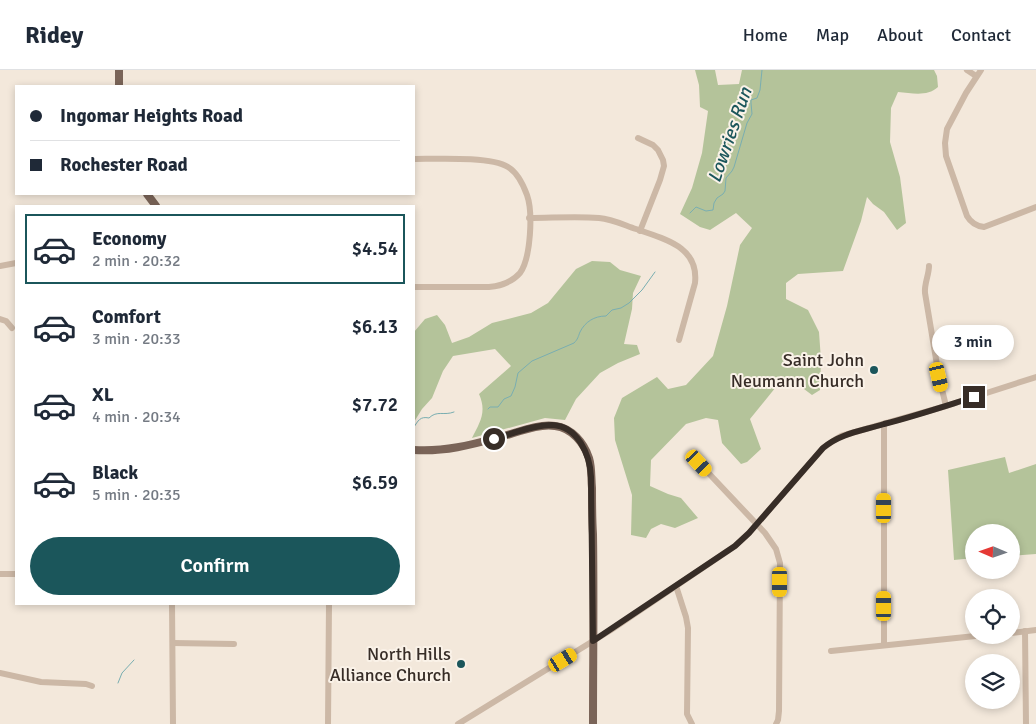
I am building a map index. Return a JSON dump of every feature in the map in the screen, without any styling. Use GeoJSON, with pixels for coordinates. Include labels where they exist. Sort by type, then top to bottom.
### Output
{"type":"FeatureCollection","features":[{"type":"Feature","properties":{"kind":"main road"},"geometry":{"type":"LineString","coordinates":[[118,70],[119,85]]}},
{"type":"Feature","properties":{"kind":"main road"},"geometry":{"type":"LineString","coordinates":[[147,195],[155,205]]}},
{"type":"Feature","properties":{"kind":"main road"},"geometry":{"type":"LineString","coordinates":[[415,450],[449,449],[550,425],[561,427],[575,436],[585,449],[591,470],[593,532],[593,724]]}},
{"type":"Feature","properties":{"kind":"street"},"geometry":{"type":"LineString","coordinates":[[967,70],[976,76]]}},
{"type":"Feature","properties":{"kind":"street"},"geometry":{"type":"LineString","coordinates":[[981,70],[948,129],[945,143],[946,156],[969,220],[976,225],[991,225],[1036,207]]}},
{"type":"Feature","properties":{"kind":"street"},"geometry":{"type":"LineString","coordinates":[[638,138],[653,145],[658,150],[664,166],[640,231]]}},
{"type":"Feature","properties":{"kind":"street"},"geometry":{"type":"LineString","coordinates":[[415,159],[478,160],[503,164],[519,178],[527,196],[529,218],[529,242],[525,262],[519,274],[509,281],[489,287],[415,287]]}},
{"type":"Feature","properties":{"kind":"street"},"geometry":{"type":"LineString","coordinates":[[529,218],[606,219],[663,239],[681,248],[692,261],[695,268],[695,283],[679,340]]}},
{"type":"Feature","properties":{"kind":"street"},"geometry":{"type":"LineString","coordinates":[[0,266],[15,263]]}},
{"type":"Feature","properties":{"kind":"street"},"geometry":{"type":"LineString","coordinates":[[929,266],[924,288],[939,377],[946,406]]}},
{"type":"Feature","properties":{"kind":"street"},"geometry":{"type":"LineString","coordinates":[[0,319],[6,321],[12,328]]}},
{"type":"Feature","properties":{"kind":"street"},"geometry":{"type":"LineString","coordinates":[[458,724],[593,641],[735,546],[749,533],[819,452],[841,436],[884,425],[1036,377]]}},
{"type":"Feature","properties":{"kind":"street"},"geometry":{"type":"LineString","coordinates":[[884,425],[884,644]]}},
{"type":"Feature","properties":{"kind":"street"},"geometry":{"type":"LineString","coordinates":[[699,463],[765,533],[776,549],[780,563],[779,716],[776,724]]}},
{"type":"Feature","properties":{"kind":"street"},"geometry":{"type":"LineString","coordinates":[[0,574],[15,574]]}},
{"type":"Feature","properties":{"kind":"street"},"geometry":{"type":"LineString","coordinates":[[676,586],[688,628],[687,714],[692,724]]}},
{"type":"Feature","properties":{"kind":"street"},"geometry":{"type":"LineString","coordinates":[[172,605],[173,724]]}},
{"type":"Feature","properties":{"kind":"street"},"geometry":{"type":"LineString","coordinates":[[328,724],[329,605]]}},
{"type":"Feature","properties":{"kind":"street"},"geometry":{"type":"LineString","coordinates":[[1020,631],[1036,630]]}},
{"type":"Feature","properties":{"kind":"street"},"geometry":{"type":"LineString","coordinates":[[1025,631],[1026,724]]}},
{"type":"Feature","properties":{"kind":"street"},"geometry":{"type":"LineString","coordinates":[[831,651],[965,637]]}},
{"type":"Feature","properties":{"kind":"street"},"geometry":{"type":"LineString","coordinates":[[173,643],[234,644]]}},
{"type":"Feature","properties":{"kind":"street"},"geometry":{"type":"LineString","coordinates":[[0,673],[41,682],[86,684],[92,686]]}},
{"type":"Feature","properties":{"kind":"green space"},"geometry":{"type":"Polygon","coordinates":[[[695,70],[715,70],[718,85],[739,84],[742,70],[934,70],[937,76],[938,87],[924,93],[898,92],[891,108],[890,142],[900,177],[906,223],[897,230],[884,212],[867,197],[861,221],[843,271],[798,274],[786,283],[786,299],[808,310],[819,332],[821,360],[820,390],[812,395],[792,380],[780,382],[750,419],[761,449],[747,462],[741,464],[722,443],[718,420],[706,418],[686,424],[651,460],[650,486],[681,498],[698,518],[675,528],[661,524],[651,529],[646,538],[631,535],[632,495],[615,440],[614,418],[622,398],[657,377],[668,389],[686,385],[713,356],[727,306],[740,245],[752,228],[736,213],[710,230],[700,227],[680,214],[692,188],[702,153],[708,111],[700,107],[699,85],[695,70]]]}},
{"type":"Feature","properties":{"kind":"green space"},"geometry":{"type":"Polygon","coordinates":[[[592,261],[610,262],[620,270],[641,276],[633,293],[632,309],[624,344],[637,345],[640,354],[600,373],[576,399],[565,420],[545,418],[472,438],[482,417],[479,394],[511,366],[495,349],[453,356],[443,371],[432,398],[415,420],[415,331],[425,319],[437,315],[445,325],[452,343],[469,337],[492,323],[531,313],[548,303],[576,269],[592,261]]]}},
{"type":"Feature","properties":{"kind":"green space"},"geometry":{"type":"Polygon","coordinates":[[[1005,457],[1009,473],[1036,464],[1036,554],[1020,555],[1020,524],[965,524],[965,559],[954,560],[948,470],[1005,457]]]}},
{"type":"Feature","properties":{"kind":"waterway","name":"Lowries Run"},"geometry":{"type":"LineString","coordinates":[[690,213],[696,207],[706,211],[713,210],[717,198],[725,191],[726,178],[734,167],[747,123],[752,114],[751,100],[757,98],[760,90],[762,70]]}},
{"type":"Feature","properties":{"kind":"waterway","name":"Lowries Run"},"geometry":{"type":"LineString","coordinates":[[488,409],[490,407],[498,407],[504,399],[511,396],[518,373],[532,361],[574,343],[587,323],[594,318],[606,316],[612,310],[621,308],[629,303],[642,290],[655,272]]}},
{"type":"Feature","properties":{"kind":"waterway","name":"Lowries Run"},"geometry":{"type":"LineString","coordinates":[[415,426],[421,418],[454,412]]}},
{"type":"Feature","properties":{"kind":"waterway"},"geometry":{"type":"LineString","coordinates":[[118,683],[122,673],[134,660]]}},
{"type":"Feature","properties":{"kind":"place","name":"Saint John Neumann Church"},"geometry":{"type":"Point","coordinates":[874,370]}},
{"type":"Feature","properties":{"kind":"place","name":"North Hills Alliance Church"},"geometry":{"type":"Point","coordinates":[461,664]}},
{"type":"Feature","properties":{"kind":"route"},"geometry":{"type":"LineString","coordinates":[[494,439],[527,429],[550,425],[566,429],[579,440],[585,449],[589,458],[591,477],[593,641],[735,546],[749,533],[823,448],[836,439],[974,397]]}}]}
